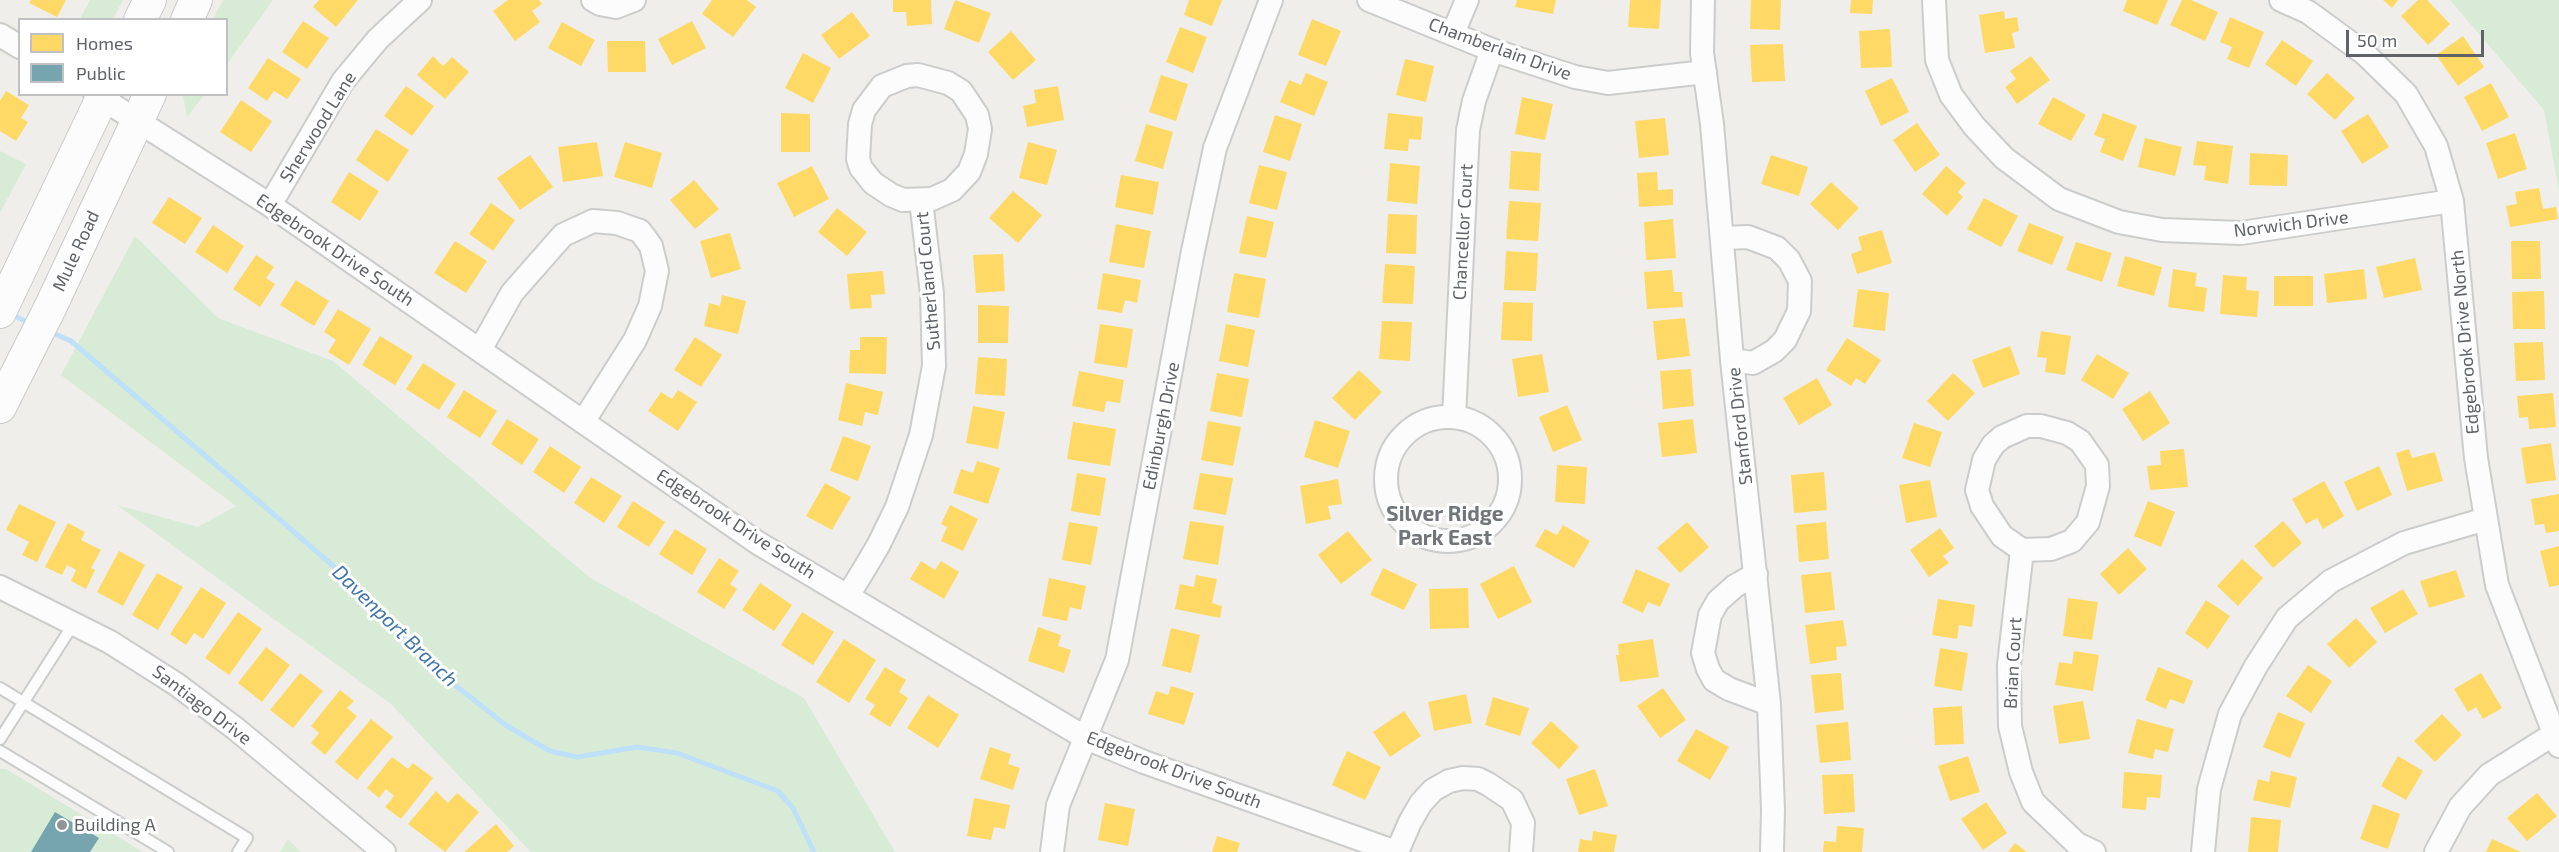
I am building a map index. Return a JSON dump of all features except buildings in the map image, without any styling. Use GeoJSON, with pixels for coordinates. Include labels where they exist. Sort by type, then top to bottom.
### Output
{"type":"FeatureCollection","features":[{"type":"Feature","properties":{"kind":"main road"},"geometry":{"type":"LineString","coordinates":[[141,18],[150,0]]}},
{"type":"Feature","properties":{"kind":"main road"},"geometry":{"type":"LineString","coordinates":[[188,18],[196,0]]}},
{"type":"Feature","properties":{"kind":"main road"},"geometry":{"type":"LineString","coordinates":[[4,304],[118,102]]}},
{"type":"Feature","properties":{"kind":"main road","name":"Mule Road"},"geometry":{"type":"LineString","coordinates":[[0,407],[50,309],[118,102]]}},
{"type":"Feature","properties":{"kind":"street","name":"Sherwood Lane"},"geometry":{"type":"LineString","coordinates":[[270,205],[343,81],[378,39],[420,0]]}},
{"type":"Feature","properties":{"kind":"street"},"geometry":{"type":"LineString","coordinates":[[593,0],[616,7],[634,0]]}},
{"type":"Feature","properties":{"kind":"street","name":"Edinburgh Drive"},"geometry":{"type":"LineString","coordinates":[[1052,852],[1058,805],[1117,660],[1192,256],[1215,148],[1271,0]]}},
{"type":"Feature","properties":{"kind":"street","name":"Chamberlain Drive"},"geometry":{"type":"LineString","coordinates":[[1370,0],[1492,50],[1575,77],[1608,83],[1705,72]]}},
{"type":"Feature","properties":{"kind":"street"},"geometry":{"type":"LineString","coordinates":[[1453,33],[1467,0]]}},
{"type":"Feature","properties":{"kind":"street","name":"Stanford Drive"},"geometry":{"type":"LineString","coordinates":[[1702,0],[1702,53],[1769,704],[1773,810],[1772,852]]}},
{"type":"Feature","properties":{"kind":"street","name":"Norwich Drive"},"geometry":{"type":"LineString","coordinates":[[1934,0],[1937,60],[1951,95],[1974,126],[2004,158],[2059,200],[2119,222],[2162,230],[2241,233],[2452,201]]}},
{"type":"Feature","properties":{"kind":"street","name":"Edgebrook Drive North"},"geometry":{"type":"LineString","coordinates":[[2281,0],[2308,12],[2364,52],[2406,94],[2436,146],[2452,201],[2476,458],[2497,585],[2557,740]]}},
{"type":"Feature","properties":{"kind":"street"},"geometry":{"type":"LineString","coordinates":[[0,34],[18,46]]}},
{"type":"Feature","properties":{"kind":"street","name":"Chancellor Court"},"geometry":{"type":"LineString","coordinates":[[1454,417],[1468,130],[1474,100],[1492,50]]}},
{"type":"Feature","properties":{"kind":"street","name":"Sutherland Court"},"geometry":{"type":"LineString","coordinates":[[918,75],[948,82],[961,91],[978,115],[980,129],[976,154],[969,172],[952,190],[932,199],[921,200],[903,200],[891,195],[873,183],[861,168],[858,159],[860,124],[864,110],[874,95],[882,86],[907,76],[918,75]]}},
{"type":"Feature","properties":{"kind":"street","name":"Edgebrook Drive South"},"geometry":{"type":"LineString","coordinates":[[118,102],[758,543],[1086,738],[1144,762],[1397,852]]}},
{"type":"Feature","properties":{"kind":"street","name":"Sutherland Court"},"geometry":{"type":"LineString","coordinates":[[848,596],[878,546],[897,507],[921,435],[934,366],[932,294],[921,200]]}},
{"type":"Feature","properties":{"kind":"street"},"geometry":{"type":"LineString","coordinates":[[480,350],[512,293],[563,235],[593,221],[616,223],[640,231],[651,246],[657,271],[650,306],[635,340],[583,422]]}},
{"type":"Feature","properties":{"kind":"street"},"geometry":{"type":"LineString","coordinates":[[1722,238],[1749,237],[1777,248],[1789,260],[1800,281],[1798,311],[1785,340],[1774,351],[1753,363],[1732,360]]}},
{"type":"Feature","properties":{"kind":"street"},"geometry":{"type":"LineString","coordinates":[[1454,417],[1475,423],[1493,436],[1505,454],[1511,475],[1509,496],[1499,516],[1484,531],[1464,540],[1442,542],[1421,536],[1405,525],[1393,510],[1386,491],[1385,472],[1391,453],[1401,437],[1416,425],[1435,418],[1454,417]]}},
{"type":"Feature","properties":{"kind":"street"},"geometry":{"type":"LineString","coordinates":[[2027,426],[2041,426],[2067,433],[2080,441],[2097,465],[2098,486],[2088,522],[2072,541],[2051,549],[2022,550],[2002,536],[1982,506],[1977,490],[1984,460],[1993,445],[2002,437],[2027,426]]}},
{"type":"Feature","properties":{"kind":"street"},"geometry":{"type":"LineString","coordinates":[[2203,852],[2209,789],[2230,714],[2256,666],[2287,618],[2331,582],[2404,543],[2486,519]]}},
{"type":"Feature","properties":{"kind":"street","name":"Brian Court"},"geometry":{"type":"LineString","coordinates":[[2022,550],[2009,665],[2010,726],[2021,772],[2033,802],[2077,844],[2094,852]]}},
{"type":"Feature","properties":{"kind":"street"},"geometry":{"type":"LineString","coordinates":[[1756,574],[1735,586],[1718,602],[1710,615],[1703,653],[1707,669],[1714,680],[1729,689],[1769,704]]}},
{"type":"Feature","properties":{"kind":"street","name":"Santiago Drive"},"geometry":{"type":"LineString","coordinates":[[0,587],[74,623],[145,663],[207,706],[384,852]]}},
{"type":"Feature","properties":{"kind":"street"},"geometry":{"type":"LineString","coordinates":[[2436,852],[2460,807],[2489,775],[2557,740]]}},
{"type":"Feature","properties":{"kind":"street"},"geometry":{"type":"LineString","coordinates":[[1397,852],[1421,803],[1433,790],[1449,781],[1463,778],[1478,779],[1488,783],[1512,800],[1523,823],[1521,852]]}},
{"type":"Feature","properties":{"kind":"lane"},"geometry":{"type":"LineString","coordinates":[[0,739],[74,623]]}},
{"type":"Feature","properties":{"kind":"lane"},"geometry":{"type":"LineString","coordinates":[[0,688],[247,838],[238,852]]}},
{"type":"Feature","properties":{"kind":"lane"},"geometry":{"type":"LineString","coordinates":[[0,751],[168,852]]}},
{"type":"Feature","properties":{"kind":"green space"},"geometry":{"type":"Polygon","coordinates":[[[90,0],[123,0],[114,18],[81,18],[90,0]]]}},
{"type":"Feature","properties":{"kind":"green space"},"geometry":{"type":"Polygon","coordinates":[[[223,0],[273,0],[228,63],[228,18],[214,18],[223,0]]]}},
{"type":"Feature","properties":{"kind":"green space"},"geometry":{"type":"Polygon","coordinates":[[[2450,0],[2559,0],[2559,191],[2544,110],[2450,0]]]}},
{"type":"Feature","properties":{"kind":"green space"},"geometry":{"type":"Polygon","coordinates":[[[183,96],[203,96],[187,117],[183,96]]]}},
{"type":"Feature","properties":{"kind":"green space"},"geometry":{"type":"Polygon","coordinates":[[[0,151],[26,164],[0,213],[0,151]]]}},
{"type":"Feature","properties":{"kind":"green space"},"geometry":{"type":"Polygon","coordinates":[[[135,236],[218,318],[333,361],[589,577],[804,698],[895,852],[531,852],[391,704],[117,505],[198,527],[236,506],[61,375],[135,236]]]}},
{"type":"Feature","properties":{"kind":"green space"},"geometry":{"type":"Polygon","coordinates":[[[0,769],[6,769],[143,852],[0,852],[0,769]]]}},
{"type":"Feature","properties":{"kind":"green space"},"geometry":{"type":"Polygon","coordinates":[[[288,839],[301,852],[280,852],[288,839]]]}},
{"type":"Feature","properties":{"kind":"waterway","name":"Davenport Branch"},"geometry":{"type":"LineString","coordinates":[[10,314],[32,324]]}},
{"type":"Feature","properties":{"kind":"waterway","name":"Davenport Branch"},"geometry":{"type":"LineString","coordinates":[[48,331],[71,341],[271,512],[355,585],[451,682],[507,726],[550,751],[577,757],[637,747],[677,753],[778,791],[793,808],[814,852]]}},
{"type":"Feature","properties":{"kind":"place","name":"Building A"},"geometry":{"type":"Point","coordinates":[62,825]}},
{"type":"Feature","properties":{"kind":"district","name":"Silver Ridge Park East"},"geometry":{"type":"Point","coordinates":[1445,526]}}]}
